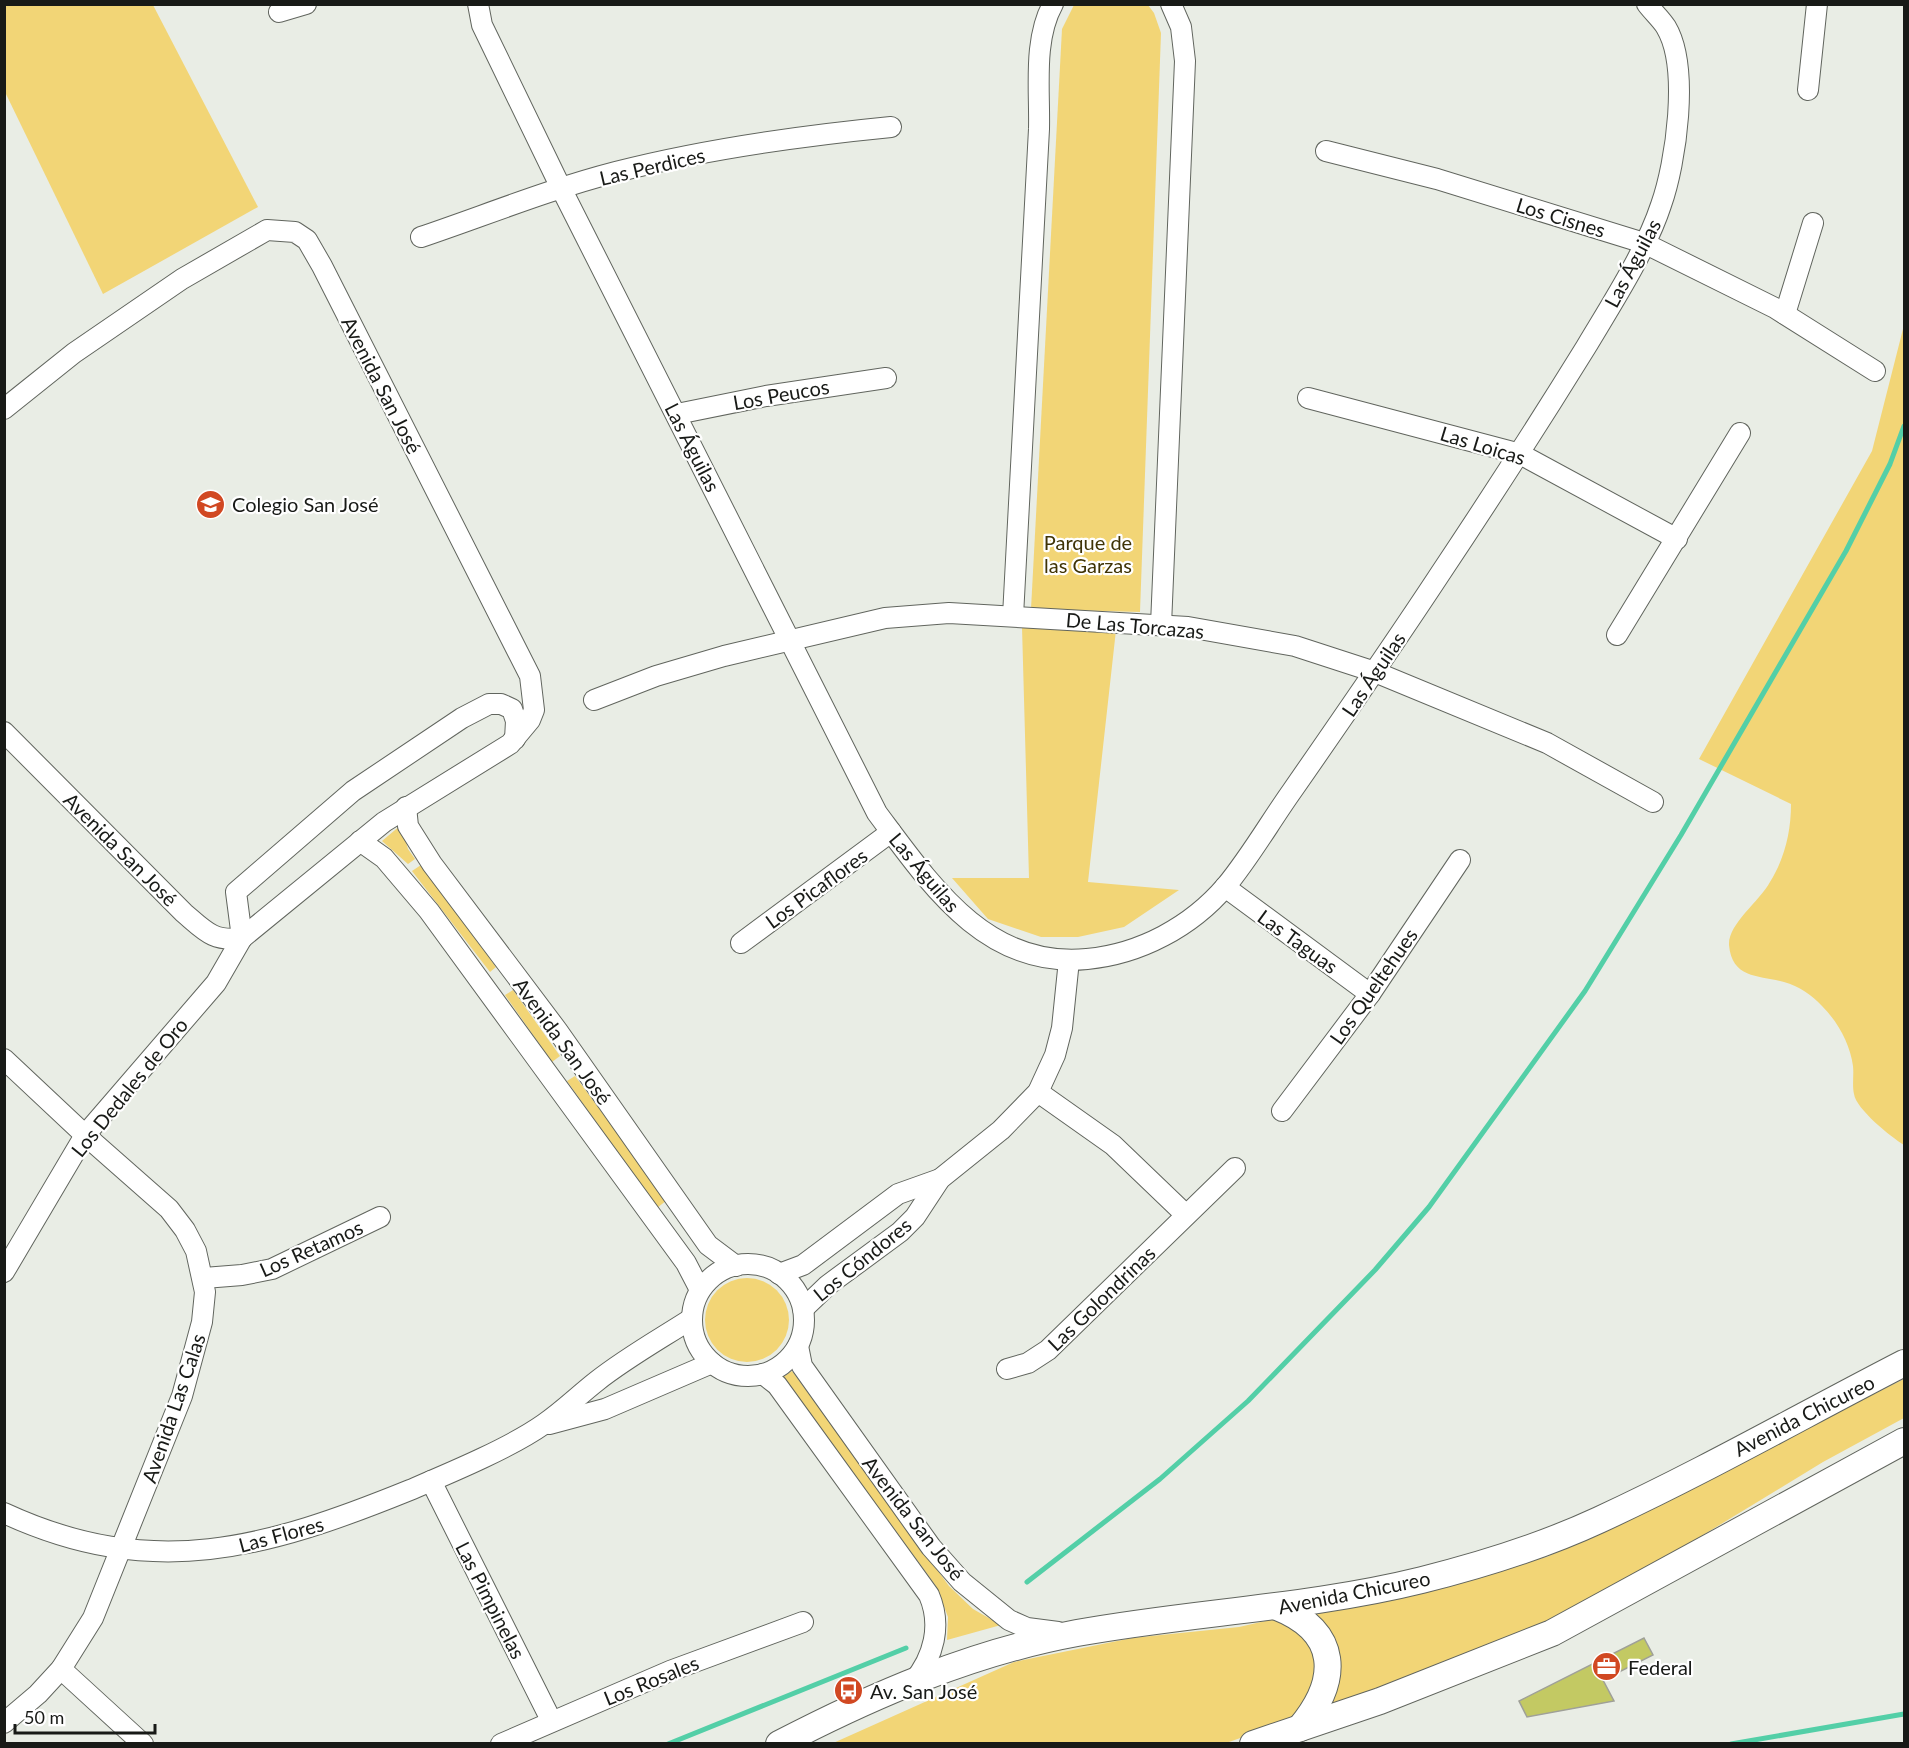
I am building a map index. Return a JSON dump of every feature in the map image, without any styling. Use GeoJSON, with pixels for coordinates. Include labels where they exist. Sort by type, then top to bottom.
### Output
{"type":"FeatureCollection","features":[{"type":"Feature","properties":{"kind":"main road","name":"Avenida Chicureo"},"geometry":{"type":"LineString","coordinates":[[786,1741],[913,1682],[963,1662],[1076,1633],[1345,1597],[1423,1579],[1555,1538],[1598,1521],[1905,1364]]}},
{"type":"Feature","properties":{"kind":"main road"},"geometry":{"type":"LineString","coordinates":[[1253,1743],[1380,1701],[1552,1633],[1905,1441]]}},
{"type":"Feature","properties":{"kind":"main road"},"geometry":{"type":"LineString","coordinates":[[1277,1607],[1296,1615],[1314,1630],[1328,1660],[1323,1692],[1300,1728]]}},
{"type":"Feature","properties":{"kind":"street"},"geometry":{"type":"LineString","coordinates":[[279,12],[306,4]]}},
{"type":"Feature","properties":{"kind":"street","name":"Las Águilas"},"geometry":{"type":"LineString","coordinates":[[478,4],[482,25],[561,188],[877,813],[939,894],[977,927],[1015,948],[1036,955],[1069,960],[1116,954],[1148,944],[1184,924],[1225,887],[1375,672],[1520,454],[1604,317],[1661,207],[1674,157],[1679,105],[1676,54],[1667,28],[1647,4]]}},
{"type":"Feature","properties":{"kind":"street"},"geometry":{"type":"LineString","coordinates":[[1012,616],[1039,129],[1040,55],[1045,23],[1053,4]]}},
{"type":"Feature","properties":{"kind":"street"},"geometry":{"type":"LineString","coordinates":[[1161,625],[1185,61],[1181,27],[1171,4]]}},
{"type":"Feature","properties":{"kind":"street"},"geometry":{"type":"LineString","coordinates":[[1808,90],[1817,4]]}},
{"type":"Feature","properties":{"kind":"street","name":"Las Perdices"},"geometry":{"type":"LineString","coordinates":[[421,237],[561,188],[616,172],[735,148],[836,132],[891,127]]}},
{"type":"Feature","properties":{"kind":"street","name":"Los Cisnes"},"geometry":{"type":"LineString","coordinates":[[1326,150],[1437,179],[1644,243],[1785,314],[1875,371]]}},
{"type":"Feature","properties":{"kind":"street"},"geometry":{"type":"LineString","coordinates":[[1785,314],[1813,223]]}},
{"type":"Feature","properties":{"kind":"street","name":"Avenida San José"},"geometry":{"type":"LineString","coordinates":[[4,409],[74,354],[182,279],[267,230],[295,232],[307,240],[322,266],[530,676],[534,710],[530,720],[515,738],[406,807],[360,841],[242,938],[224,940],[206,933],[4,732]]}},
{"type":"Feature","properties":{"kind":"street","name":"Los Peucos"},"geometry":{"type":"LineString","coordinates":[[677,414],[766,396],[886,378]]}},
{"type":"Feature","properties":{"kind":"street","name":"Las Loicas"},"geometry":{"type":"LineString","coordinates":[[1308,398],[1520,454],[1677,539]]}},
{"type":"Feature","properties":{"kind":"street"},"geometry":{"type":"LineString","coordinates":[[1617,635],[1740,433]]}},
{"type":"Feature","properties":{"kind":"street","name":"De Las Torcazas"},"geometry":{"type":"LineString","coordinates":[[594,700],[656,676],[790,639],[885,618],[949,613],[1188,627],[1294,646],[1375,672],[1547,743],[1653,802]]}},
{"type":"Feature","properties":{"kind":"street"},"geometry":{"type":"LineString","coordinates":[[242,938],[236,892],[353,792],[462,718],[489,704],[501,704],[512,709],[516,721],[515,738]]}},
{"type":"Feature","properties":{"kind":"street","name":"Avenida San José"},"geometry":{"type":"LineString","coordinates":[[406,807],[408,826],[432,864],[557,1030],[708,1245],[736,1266]]}},
{"type":"Feature","properties":{"kind":"street","name":"Los Picaflores"},"geometry":{"type":"LineString","coordinates":[[741,943],[891,832]]}},
{"type":"Feature","properties":{"kind":"street","name":"Avenida San José"},"geometry":{"type":"LineString","coordinates":[[360,841],[384,858],[429,911],[686,1263],[700,1290]]}},
{"type":"Feature","properties":{"kind":"street","name":"Los Queltehues"},"geometry":{"type":"LineString","coordinates":[[1282,1111],[1370,994],[1460,860]]}},
{"type":"Feature","properties":{"kind":"street","name":"Las Taguas"},"geometry":{"type":"LineString","coordinates":[[1225,887],[1370,994]]}},
{"type":"Feature","properties":{"kind":"street","name":"Los Dedales de Oro"},"geometry":{"type":"LineString","coordinates":[[4,1272],[85,1135],[216,983],[242,938]]}},
{"type":"Feature","properties":{"kind":"street","name":"Los Cóndores"},"geometry":{"type":"LineString","coordinates":[[803,1309],[828,1285],[900,1232],[915,1217],[940,1179],[1001,1130],[1038,1092],[1047,1075],[1062,1028],[1069,960]]}},
{"type":"Feature","properties":{"kind":"street","name":"Avenida Las Calas"},"geometry":{"type":"LineString","coordinates":[[4,1059],[169,1209],[196,1251],[204,1278],[202,1322],[187,1378],[139,1509],[93,1618],[61,1669],[38,1694],[4,1722]]}},
{"type":"Feature","properties":{"kind":"street"},"geometry":{"type":"LineString","coordinates":[[1038,1092],[1113,1145],[1186,1215]]}},
{"type":"Feature","properties":{"kind":"street","name":"Las Golondrinas"},"geometry":{"type":"LineString","coordinates":[[1007,1369],[1028,1363],[1048,1350],[1235,1168]]}},
{"type":"Feature","properties":{"kind":"street","name":"Los Cóndores"},"geometry":{"type":"LineString","coordinates":[[779,1274],[803,1265],[898,1194],[940,1179]]}},
{"type":"Feature","properties":{"kind":"street","name":"Los Retamos"},"geometry":{"type":"LineString","coordinates":[[204,1278],[254,1274],[272,1269],[381,1216]]}},
{"type":"Feature","properties":{"kind":"street"},"geometry":{"type":"LineString","coordinates":[[759,1265],[779,1274],[797,1293],[803,1309],[804,1324],[798,1346],[787,1361],[763,1374],[732,1374],[712,1363],[696,1343],[692,1319],[694,1304],[700,1290],[716,1274],[736,1266],[759,1265]]}},
{"type":"Feature","properties":{"kind":"street","name":"Las Flores"},"geometry":{"type":"LineString","coordinates":[[543,1425],[598,1380],[692,1319]]}},
{"type":"Feature","properties":{"kind":"street","name":"Avenida San José"},"geometry":{"type":"LineString","coordinates":[[798,1346],[802,1366],[931,1547],[962,1582],[1001,1615],[1018,1625],[1054,1632],[1076,1633]]}},
{"type":"Feature","properties":{"kind":"street","name":"Las Flores"},"geometry":{"type":"LineString","coordinates":[[4,1513],[62,1536],[121,1548],[201,1551],[259,1543],[340,1517],[431,1481],[543,1425],[604,1409],[712,1363]]}},
{"type":"Feature","properties":{"kind":"street","name":"Avenida San José"},"geometry":{"type":"LineString","coordinates":[[763,1374],[777,1385],[929,1595],[934,1611],[935,1642],[928,1659],[913,1682]]}},
{"type":"Feature","properties":{"kind":"street","name":"Las Pimpinelas"},"geometry":{"type":"LineString","coordinates":[[431,1481],[551,1720]]}},
{"type":"Feature","properties":{"kind":"street","name":"Los Rosales"},"geometry":{"type":"LineString","coordinates":[[501,1743],[670,1671],[804,1623]]}},
{"type":"Feature","properties":{"kind":"street"},"geometry":{"type":"LineString","coordinates":[[61,1669],[143,1743]]}},
{"type":"Feature","properties":{"kind":"green space"},"geometry":{"type":"Polygon","coordinates":[[[5,4],[153,5],[258,207],[103,294],[5,92],[5,4]]]}},
{"type":"Feature","properties":{"kind":"green space","name":"Parque de las Garzas"},"geometry":{"type":"Polygon","coordinates":[[[1074,5],[1148,5],[1154,13],[1161,33],[1140,612],[1031,609],[1062,29],[1074,5]]]}},
{"type":"Feature","properties":{"kind":"green space"},"geometry":{"type":"Polygon","coordinates":[[[1904,325],[1904,1145],[1875,1122],[1856,1100],[1849,1050],[1838,1026],[1822,1006],[1795,986],[1749,974],[1736,965],[1731,956],[1729,945],[1733,929],[1765,890],[1780,863],[1790,824],[1791,804],[1699,759],[1872,451],[1904,325]]]}},
{"type":"Feature","properties":{"kind":"green space"},"geometry":{"type":"Polygon","coordinates":[[[1022,627],[1116,630],[1088,882],[1179,890],[1124,927],[1078,937],[1041,937],[988,919],[952,878],[1029,878],[1022,627]]]}},
{"type":"Feature","properties":{"kind":"green space"},"geometry":{"type":"Polygon","coordinates":[[[401,825],[408,849],[415,859],[408,864],[382,841],[401,825]]]}},
{"type":"Feature","properties":{"kind":"green space"},"geometry":{"type":"Polygon","coordinates":[[[421,865],[496,967],[490,972],[412,871],[421,865]]]}},
{"type":"Feature","properties":{"kind":"green space"},"geometry":{"type":"Polygon","coordinates":[[[513,990],[560,1056],[552,1062],[505,995],[513,990]]]}},
{"type":"Feature","properties":{"kind":"green space"},"geometry":{"type":"Polygon","coordinates":[[[575,1076],[667,1200],[657,1208],[567,1081],[575,1076]]]}},
{"type":"Feature","properties":{"kind":"green space"},"geometry":{"type":"Polygon","coordinates":[[[739,1278],[755,1278],[771,1285],[782,1296],[789,1312],[786,1336],[777,1350],[755,1362],[739,1362],[723,1355],[712,1344],[705,1328],[705,1312],[712,1296],[723,1285],[739,1278]]]}},
{"type":"Feature","properties":{"kind":"green space"},"geometry":{"type":"Polygon","coordinates":[[[792,1371],[949,1586],[973,1609],[1001,1625],[947,1640],[948,1617],[936,1586],[783,1377],[792,1371]]]}},
{"type":"Feature","properties":{"kind":"green space"},"geometry":{"type":"Polygon","coordinates":[[[1904,1379],[1904,1418],[1823,1462],[1593,1602],[1413,1678],[1226,1743],[831,1744],[1014,1662],[1132,1638],[1239,1627],[1547,1557],[1904,1379]]]}},
{"type":"Feature","properties":{"kind":"building","name":"Federal"},"geometry":{"type":"Polygon","coordinates":[[[1644,1638],[1653,1655],[1603,1680],[1614,1701],[1527,1717],[1519,1701],[1644,1638]]]}},
{"type":"Feature","properties":{"kind":"waterway"},"geometry":{"type":"LineString","coordinates":[[1027,1582],[1160,1479],[1248,1401],[1375,1270],[1429,1207],[1585,991],[1681,835],[1846,551],[1890,464],[1904,426]]}},
{"type":"Feature","properties":{"kind":"waterway"},"geometry":{"type":"LineString","coordinates":[[668,1744],[906,1648]]}},
{"type":"Feature","properties":{"kind":"waterway"},"geometry":{"type":"LineString","coordinates":[[1731,1744],[1904,1714]]}},
{"type":"Feature","properties":{"kind":"place","name":"Colegio San José"},"geometry":{"type":"Point","coordinates":[211,504]}},
{"type":"Feature","properties":{"kind":"place","name":"Federal"},"geometry":{"type":"Point","coordinates":[1607,1667]}},
{"type":"Feature","properties":{"kind":"place","name":"Av. San José"},"geometry":{"type":"Point","coordinates":[849,1691]}}]}
